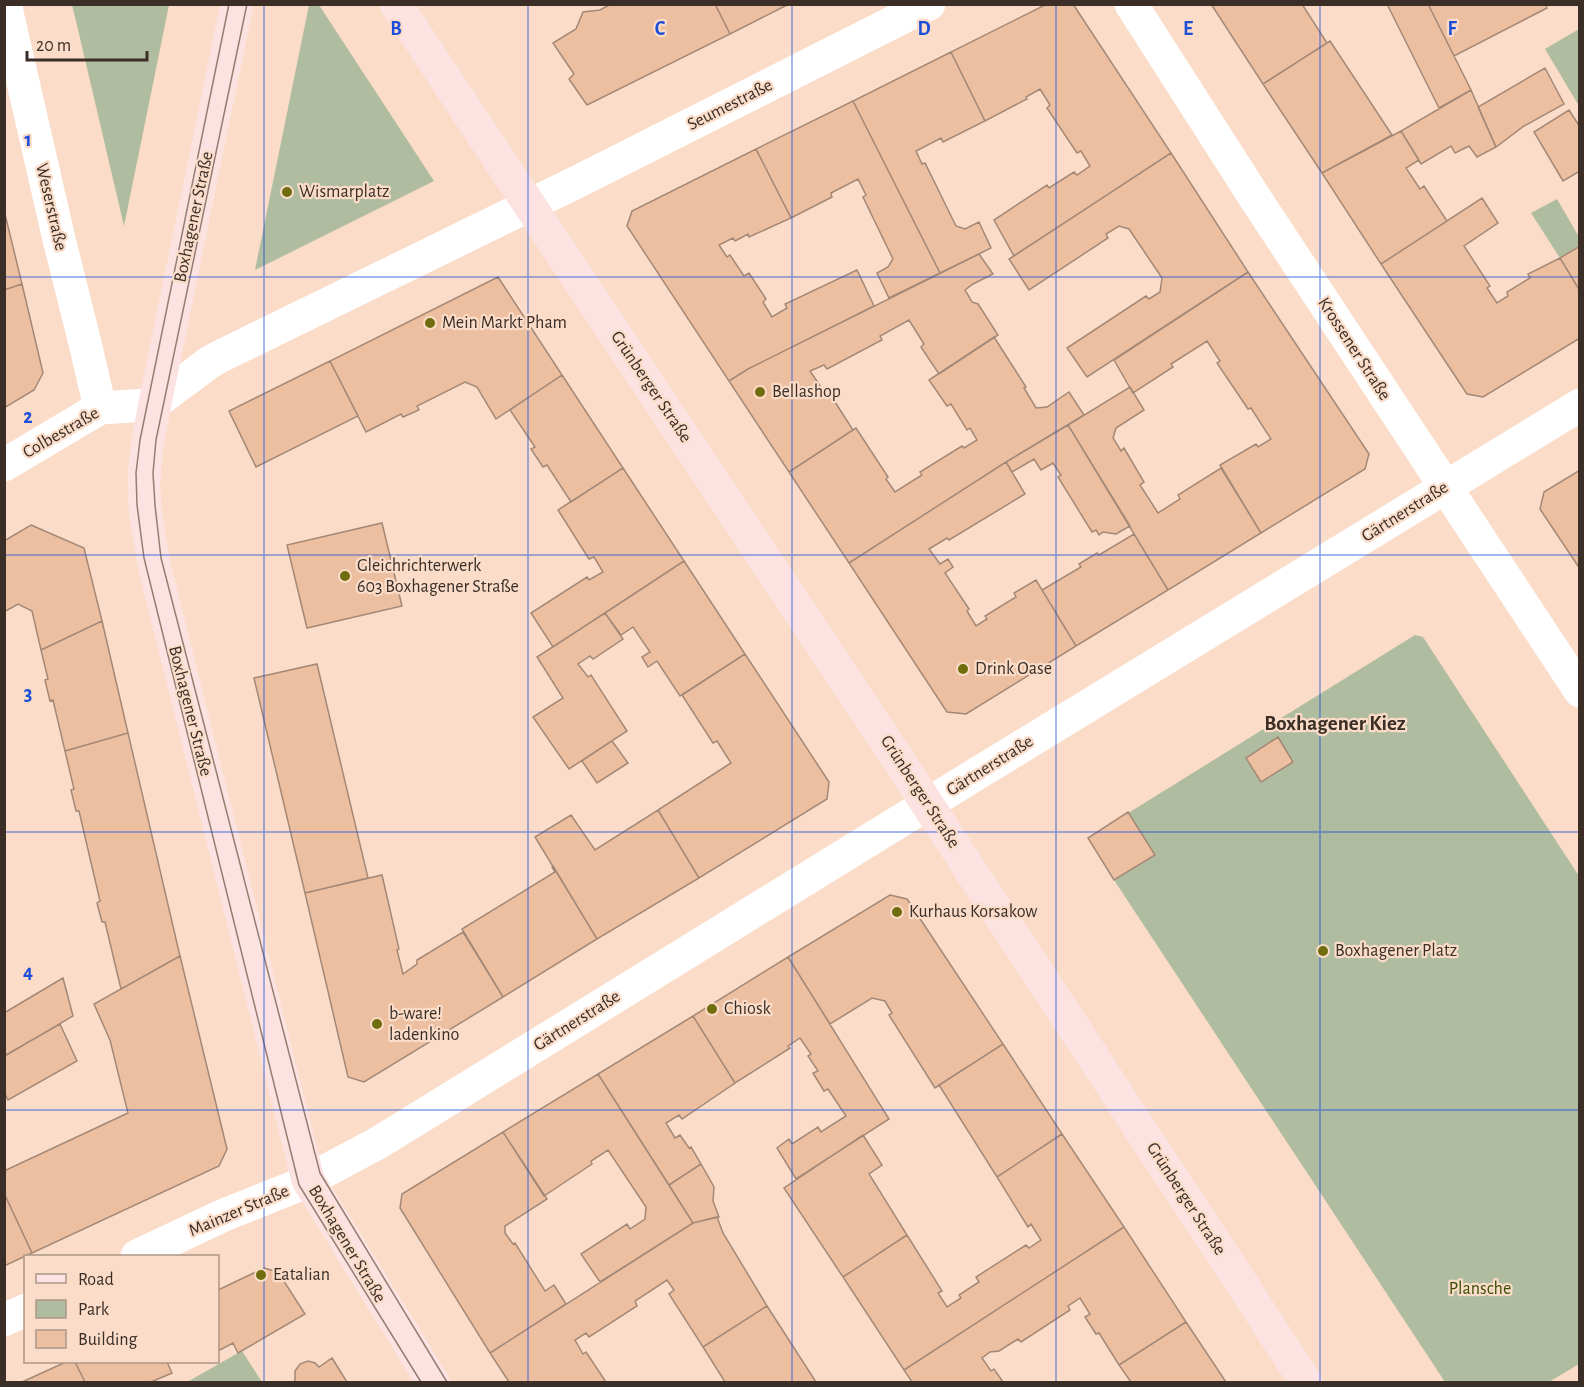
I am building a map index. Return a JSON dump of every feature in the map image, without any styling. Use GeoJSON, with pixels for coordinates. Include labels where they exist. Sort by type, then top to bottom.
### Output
{"type":"FeatureCollection","features":[{"type":"Feature","properties":{"kind":"street","name":"Weserstraße"},"geometry":{"type":"LineString","coordinates":[[4,4],[100,408]]}},
{"type":"Feature","properties":{"kind":"street","name":"Boxhagener Straße"},"geometry":{"type":"LineString","coordinates":[[237,4],[146,453],[144,487],[148,529],[155,569],[308,1180],[433,1383]]}},
{"type":"Feature","properties":{"kind":"street"},"geometry":{"type":"LineString","coordinates":[[155,403],[210,362],[530,204],[488,145],[396,4]]}},
{"type":"Feature","properties":{"kind":"street","name":"Seumestraße"},"geometry":{"type":"LineString","coordinates":[[530,204],[929,4]]}},
{"type":"Feature","properties":{"kind":"street","name":"Krossener Straße"},"geometry":{"type":"LineString","coordinates":[[1131,4],[1580,692]]}},
{"type":"Feature","properties":{"kind":"street","name":"Grünberger Straße"},"geometry":{"type":"LineString","coordinates":[[530,204],[928,805],[1306,1383]]}},
{"type":"Feature","properties":{"kind":"street","name":"Colbestraße"},"geometry":{"type":"LineString","coordinates":[[4,465],[100,408],[155,403]]}},
{"type":"Feature","properties":{"kind":"street","name":"Gärtnerstraße"},"geometry":{"type":"LineString","coordinates":[[308,1180],[378,1143],[1580,405]]}},
{"type":"Feature","properties":{"kind":"street","name":"Mainzer Straße"},"geometry":{"type":"LineString","coordinates":[[141,1255],[224,1215],[308,1180]]}},
{"type":"Feature","properties":{"kind":"street"},"geometry":{"type":"LineString","coordinates":[[4,1320],[24,1311]]}},
{"type":"Feature","properties":{"kind":"green space"},"geometry":{"type":"Polygon","coordinates":[[[72,5],[169,5],[124,226],[76,21],[72,5]]]}},
{"type":"Feature","properties":{"kind":"green space","name":"Wismarplatz"},"geometry":{"type":"Polygon","coordinates":[[[309,5],[319,5],[434,181],[255,270],[309,5]]]}},
{"type":"Feature","properties":{"kind":"green space"},"geometry":{"type":"Polygon","coordinates":[[[1579,29],[1580,106],[1545,49],[1579,29]]]}},
{"type":"Feature","properties":{"kind":"green space"},"geometry":{"type":"Polygon","coordinates":[[[1557,199],[1579,237],[1579,246],[1560,258],[1531,213],[1557,199]]]}},
{"type":"Feature","properties":{"kind":"green space","name":"Boxhagener Platz"},"geometry":{"type":"Polygon","coordinates":[[[1415,635],[1423,637],[1579,876],[1579,1364],[1549,1382],[1445,1382],[1088,838],[1415,635]]]}},
{"type":"Feature","properties":{"kind":"green space"},"geometry":{"type":"Polygon","coordinates":[[[242,1351],[262,1382],[187,1382],[238,1353],[242,1351]]]}},
{"type":"Feature","properties":{"kind":"building"},"geometry":{"type":"Polygon","coordinates":[[[611,4],[715,4],[730,34],[587,105],[569,79],[574,74],[553,43],[576,29],[583,12],[600,10],[611,4]]]}},
{"type":"Feature","properties":{"kind":"building"},"geometry":{"type":"Polygon","coordinates":[[[715,4],[789,4],[730,34],[715,4]]]}},
{"type":"Feature","properties":{"kind":"building"},"geometry":{"type":"Polygon","coordinates":[[[1047,4],[1073,4],[1171,153],[1014,256],[994,220],[1047,185],[1049,188],[1074,172],[1077,175],[1090,166],[1081,151],[1077,153],[1047,108],[1050,105],[1040,89],[1026,97],[1027,99],[985,121],[951,52],[1047,4]]]}},
{"type":"Feature","properties":{"kind":"building"},"geometry":{"type":"Polygon","coordinates":[[[1211,4],[1302,4],[1327,43],[1263,84],[1211,4]]]}},
{"type":"Feature","properties":{"kind":"building"},"geometry":{"type":"Polygon","coordinates":[[[1387,4],[1428,4],[1471,90],[1439,108],[1387,4]]]}},
{"type":"Feature","properties":{"kind":"building"},"geometry":{"type":"Polygon","coordinates":[[[1428,4],[1546,4],[1547,8],[1454,56],[1428,4]]]}},
{"type":"Feature","properties":{"kind":"building"},"geometry":{"type":"Polygon","coordinates":[[[1330,41],[1392,135],[1322,173],[1263,84],[1330,41]]]}},
{"type":"Feature","properties":{"kind":"building"},"geometry":{"type":"Polygon","coordinates":[[[951,52],[985,121],[943,142],[941,138],[916,151],[922,164],[925,163],[956,226],[965,229],[979,222],[991,248],[940,273],[853,101],[951,52]]]}},
{"type":"Feature","properties":{"kind":"building"},"geometry":{"type":"Polygon","coordinates":[[[1545,68],[1564,104],[1524,126],[1496,147],[1478,107],[1545,68]]]}},
{"type":"Feature","properties":{"kind":"building"},"geometry":{"type":"Polygon","coordinates":[[[1471,90],[1496,147],[1477,157],[1469,146],[1455,153],[1451,146],[1421,164],[1401,131],[1471,90]]]}},
{"type":"Feature","properties":{"kind":"building"},"geometry":{"type":"Polygon","coordinates":[[[853,101],[940,273],[889,298],[877,273],[888,267],[893,259],[863,197],[866,195],[858,179],[831,193],[832,197],[791,218],[756,149],[853,101]]]}},
{"type":"Feature","properties":{"kind":"building"},"geometry":{"type":"Polygon","coordinates":[[[1569,110],[1580,127],[1580,171],[1563,181],[1534,132],[1569,110]]]}},
{"type":"Feature","properties":{"kind":"building"},"geometry":{"type":"Polygon","coordinates":[[[1401,131],[1419,160],[1406,168],[1420,189],[1424,186],[1447,221],[1381,264],[1322,173],[1401,131]]]}},
{"type":"Feature","properties":{"kind":"building"},"geometry":{"type":"Polygon","coordinates":[[[756,149],[791,218],[749,237],[748,234],[735,241],[733,238],[719,245],[727,257],[730,255],[744,276],[749,273],[766,299],[763,302],[772,317],[787,308],[785,304],[857,270],[874,306],[748,369],[729,381],[627,226],[632,211],[756,149]]]}},
{"type":"Feature","properties":{"kind":"building"},"geometry":{"type":"Polygon","coordinates":[[[1171,153],[1248,272],[1087,377],[1067,348],[1146,296],[1149,299],[1160,292],[1162,278],[1129,229],[1119,226],[1106,234],[1108,238],[1029,290],[1009,259],[1171,153]]]}},
{"type":"Feature","properties":{"kind":"building"},"geometry":{"type":"Polygon","coordinates":[[[1482,198],[1498,223],[1464,246],[1490,286],[1487,288],[1497,303],[1508,296],[1507,292],[1530,278],[1528,274],[1560,258],[1580,291],[1580,338],[1483,397],[1467,394],[1381,264],[1482,198]]]}},
{"type":"Feature","properties":{"kind":"building"},"geometry":{"type":"Polygon","coordinates":[[[4,210],[22,284],[4,290],[4,210]]]}},
{"type":"Feature","properties":{"kind":"building"},"geometry":{"type":"Polygon","coordinates":[[[1580,246],[1580,291],[1560,258],[1580,246]]]}},
{"type":"Feature","properties":{"kind":"building"},"geometry":{"type":"Polygon","coordinates":[[[979,254],[993,274],[965,290],[972,302],[978,304],[998,335],[939,374],[921,347],[924,344],[909,320],[880,336],[882,340],[827,369],[824,365],[810,371],[825,393],[828,391],[853,430],[789,472],[729,381],[748,369],[979,254]]]}},
{"type":"Feature","properties":{"kind":"building"},"geometry":{"type":"Polygon","coordinates":[[[1248,272],[1369,454],[1365,469],[1261,533],[1220,465],[1256,444],[1258,447],[1271,439],[1217,363],[1220,361],[1207,341],[1171,364],[1173,367],[1133,393],[1114,360],[1248,272]]]}},
{"type":"Feature","properties":{"kind":"building"},"geometry":{"type":"Polygon","coordinates":[[[498,277],[562,375],[496,419],[477,387],[465,382],[417,406],[419,410],[403,417],[401,414],[366,432],[330,361],[498,277]]]}},
{"type":"Feature","properties":{"kind":"building"},"geometry":{"type":"Polygon","coordinates":[[[22,284],[43,373],[34,390],[4,408],[4,290],[22,284]]]}},
{"type":"Feature","properties":{"kind":"building"},"geometry":{"type":"Polygon","coordinates":[[[994,337],[1026,387],[1024,388],[1036,408],[1047,407],[1069,392],[1084,415],[849,563],[789,472],[856,428],[888,477],[886,479],[895,492],[922,475],[920,472],[962,446],[964,448],[977,440],[970,428],[967,430],[951,404],[947,406],[929,380],[994,337]]]}},
{"type":"Feature","properties":{"kind":"building"},"geometry":{"type":"Polygon","coordinates":[[[330,361],[358,416],[256,467],[229,411],[330,361]]]}},
{"type":"Feature","properties":{"kind":"building"},"geometry":{"type":"Polygon","coordinates":[[[562,375],[623,468],[571,502],[547,465],[543,467],[531,449],[535,447],[510,410],[562,375]]]}},
{"type":"Feature","properties":{"kind":"building"},"geometry":{"type":"Polygon","coordinates":[[[1130,387],[1144,410],[1116,428],[1113,438],[1121,451],[1124,448],[1144,482],[1140,485],[1158,513],[1180,499],[1178,495],[1221,468],[1261,533],[1168,590],[1068,425],[1130,387]]]}},
{"type":"Feature","properties":{"kind":"building"},"geometry":{"type":"Polygon","coordinates":[[[1068,425],[1130,526],[1116,534],[1103,532],[1099,535],[1096,530],[1092,532],[1058,477],[1061,475],[1053,463],[1041,470],[1034,459],[1012,472],[1006,462],[1068,425]]]}},
{"type":"Feature","properties":{"kind":"building"},"geometry":{"type":"Polygon","coordinates":[[[1006,462],[1025,494],[949,540],[947,538],[929,549],[940,564],[948,559],[953,567],[945,573],[969,609],[967,611],[976,626],[987,619],[985,616],[1016,597],[1014,593],[1036,580],[1076,646],[966,714],[947,712],[849,563],[1006,462]]]}},
{"type":"Feature","properties":{"kind":"building"},"geometry":{"type":"Polygon","coordinates":[[[623,468],[684,561],[553,647],[531,613],[587,577],[589,580],[603,572],[594,557],[589,559],[558,510],[623,468]]]}},
{"type":"Feature","properties":{"kind":"building"},"geometry":{"type":"Polygon","coordinates":[[[1580,470],[1580,569],[1540,509],[1544,492],[1580,470]]]}},
{"type":"Feature","properties":{"kind":"building","name":"Gleichrichterwerk 603 Boxhagener Straße"},"geometry":{"type":"Polygon","coordinates":[[[382,523],[402,606],[307,628],[287,545],[382,523]]]}},
{"type":"Feature","properties":{"kind":"building"},"geometry":{"type":"Polygon","coordinates":[[[31,525],[84,548],[102,621],[41,650],[32,611],[18,604],[4,612],[4,541],[31,525]]]}},
{"type":"Feature","properties":{"kind":"building"},"geometry":{"type":"Polygon","coordinates":[[[1134,534],[1168,590],[1076,646],[1042,590],[1081,567],[1079,564],[1097,553],[1099,555],[1134,534]]]}},
{"type":"Feature","properties":{"kind":"building"},"geometry":{"type":"Polygon","coordinates":[[[684,561],[745,654],[680,696],[657,661],[648,667],[642,657],[650,652],[633,627],[621,635],[605,613],[684,561]]]}},
{"type":"Feature","properties":{"kind":"building"},"geometry":{"type":"Polygon","coordinates":[[[605,613],[623,639],[593,659],[590,656],[578,664],[588,677],[591,675],[627,731],[569,769],[533,717],[563,698],[537,657],[605,613]]]}},
{"type":"Feature","properties":{"kind":"building"},"geometry":{"type":"Polygon","coordinates":[[[102,621],[128,733],[65,751],[53,700],[50,701],[45,680],[48,679],[41,650],[102,621]]]}},
{"type":"Feature","properties":{"kind":"building"},"geometry":{"type":"Polygon","coordinates":[[[745,654],[829,782],[827,799],[699,878],[658,810],[731,763],[717,741],[713,743],[682,695],[745,654]]]}},
{"type":"Feature","properties":{"kind":"building"},"geometry":{"type":"Polygon","coordinates":[[[317,664],[368,878],[305,893],[254,678],[317,664]]]}},
{"type":"Feature","properties":{"kind":"building"},"geometry":{"type":"Polygon","coordinates":[[[128,733],[180,956],[121,989],[105,922],[102,922],[97,903],[100,901],[79,811],[76,811],[71,790],[74,789],[65,751],[128,733]]]}},
{"type":"Feature","properties":{"kind":"building"},"geometry":{"type":"Polygon","coordinates":[[[1278,737],[1293,762],[1261,782],[1246,758],[1278,737]]]}},
{"type":"Feature","properties":{"kind":"building"},"geometry":{"type":"Polygon","coordinates":[[[612,741],[628,763],[597,783],[582,761],[612,741]]]}},
{"type":"Feature","properties":{"kind":"building"},"geometry":{"type":"Polygon","coordinates":[[[658,810],[699,878],[597,939],[535,837],[571,815],[595,850],[658,810]]]}},
{"type":"Feature","properties":{"kind":"building"},"geometry":{"type":"Polygon","coordinates":[[[1128,812],[1155,855],[1114,880],[1088,838],[1128,812]]]}},
{"type":"Feature","properties":{"kind":"building"},"geometry":{"type":"Polygon","coordinates":[[[553,866],[597,939],[503,997],[462,929],[555,872],[553,866]]]}},
{"type":"Feature","properties":{"kind":"building"},"geometry":{"type":"Polygon","coordinates":[[[382,875],[403,974],[417,964],[417,960],[463,932],[503,997],[364,1082],[348,1077],[305,893],[382,875]]]}},
{"type":"Feature","properties":{"kind":"building"},"geometry":{"type":"Polygon","coordinates":[[[890,895],[907,899],[1003,1044],[935,1088],[889,1015],[892,1013],[885,1001],[872,998],[830,1024],[788,957],[890,895]]]}},
{"type":"Feature","properties":{"kind":"building"},"geometry":{"type":"Polygon","coordinates":[[[180,956],[227,1149],[219,1166],[32,1253],[4,1193],[4,1171],[128,1113],[110,1040],[94,1004],[180,956]]]}},
{"type":"Feature","properties":{"kind":"building"},"geometry":{"type":"Polygon","coordinates":[[[788,957],[889,1119],[796,1179],[777,1148],[789,1139],[792,1144],[818,1127],[821,1132],[846,1116],[828,1089],[824,1091],[813,1073],[818,1071],[808,1056],[811,1054],[800,1038],[788,1046],[790,1048],[735,1083],[693,1016],[788,957]]]}},
{"type":"Feature","properties":{"kind":"building"},"geometry":{"type":"Polygon","coordinates":[[[63,978],[73,1016],[5,1056],[4,1013],[63,978]]]}},
{"type":"Feature","properties":{"kind":"building"},"geometry":{"type":"Polygon","coordinates":[[[693,1016],[735,1083],[682,1119],[679,1115],[666,1123],[675,1138],[680,1135],[689,1148],[691,1147],[701,1164],[669,1185],[598,1074],[693,1016]]]}},
{"type":"Feature","properties":{"kind":"building"},"geometry":{"type":"Polygon","coordinates":[[[60,1024],[77,1061],[8,1100],[4,1092],[4,1056],[60,1024]]]}},
{"type":"Feature","properties":{"kind":"building"},"geometry":{"type":"Polygon","coordinates":[[[1003,1044],[1062,1134],[997,1177],[939,1085],[1003,1044]]]}},
{"type":"Feature","properties":{"kind":"building"},"geometry":{"type":"Polygon","coordinates":[[[598,1074],[693,1223],[600,1282],[581,1254],[627,1224],[630,1229],[645,1219],[646,1207],[608,1150],[591,1161],[592,1164],[544,1196],[503,1132],[598,1074]]]}},
{"type":"Feature","properties":{"kind":"building"},"geometry":{"type":"Polygon","coordinates":[[[503,1132],[547,1199],[505,1226],[505,1233],[513,1244],[515,1243],[545,1291],[554,1285],[566,1304],[490,1353],[400,1208],[402,1194],[503,1132]]]}},
{"type":"Feature","properties":{"kind":"building"},"geometry":{"type":"Polygon","coordinates":[[[1062,1134],[1124,1227],[904,1370],[843,1277],[907,1235],[942,1291],[938,1293],[947,1307],[961,1298],[959,1295],[979,1282],[976,1277],[1026,1245],[1029,1248],[1041,1240],[1031,1224],[1028,1227],[997,1177],[1062,1134]]]}},
{"type":"Feature","properties":{"kind":"building"},"geometry":{"type":"Polygon","coordinates":[[[863,1135],[882,1165],[869,1174],[907,1235],[843,1277],[784,1188],[863,1135]]]}},
{"type":"Feature","properties":{"kind":"building"},"geometry":{"type":"Polygon","coordinates":[[[701,1164],[714,1187],[713,1201],[719,1217],[693,1223],[669,1185],[701,1164]]]}},
{"type":"Feature","properties":{"kind":"building"},"geometry":{"type":"Polygon","coordinates":[[[4,1193],[32,1253],[4,1266],[4,1193]]]}},
{"type":"Feature","properties":{"kind":"building"},"geometry":{"type":"Polygon","coordinates":[[[717,1217],[723,1233],[767,1306],[703,1347],[669,1294],[674,1290],[667,1280],[635,1301],[637,1306],[589,1337],[586,1333],[575,1340],[583,1354],[586,1352],[606,1382],[509,1382],[490,1353],[693,1223],[717,1217]]]}},
{"type":"Feature","properties":{"kind":"building"},"geometry":{"type":"Polygon","coordinates":[[[1124,1227],[1186,1322],[1119,1365],[1099,1333],[1096,1334],[1085,1317],[1090,1314],[1080,1298],[1068,1306],[1070,1310],[1021,1342],[1018,1339],[982,1358],[1003,1382],[912,1382],[904,1370],[1124,1227]]]}},
{"type":"Feature","properties":{"kind":"building"},"geometry":{"type":"Polygon","coordinates":[[[264,1268],[278,1272],[305,1314],[238,1353],[233,1343],[219,1350],[219,1290],[264,1268]]]}},
{"type":"Feature","properties":{"kind":"building"},"geometry":{"type":"Polygon","coordinates":[[[767,1306],[816,1382],[725,1382],[703,1347],[767,1306]]]}},
{"type":"Feature","properties":{"kind":"building"},"geometry":{"type":"Polygon","coordinates":[[[1186,1322],[1226,1382],[1131,1382],[1119,1365],[1186,1322]]]}},
{"type":"Feature","properties":{"kind":"building"},"geometry":{"type":"Polygon","coordinates":[[[332,1358],[347,1382],[293,1382],[295,1371],[300,1364],[308,1361],[319,1367],[332,1358]]]}},
{"type":"Feature","properties":{"kind":"building"},"geometry":{"type":"Polygon","coordinates":[[[64,1363],[76,1363],[85,1382],[22,1382],[64,1363]]]}},
{"type":"Feature","properties":{"kind":"building"},"geometry":{"type":"Polygon","coordinates":[[[76,1363],[167,1363],[172,1373],[151,1382],[85,1382],[76,1363]]]}},
{"type":"Feature","properties":{"kind":"tram line"},"geometry":{"type":"LineString","coordinates":[[229,4],[140,440],[136,473],[137,505],[144,558],[299,1185],[421,1382]]}},
{"type":"Feature","properties":{"kind":"tram line"},"geometry":{"type":"LineString","coordinates":[[247,4],[156,440],[153,473],[161,558],[320,1173],[447,1382]]}},
{"type":"Feature","properties":{"kind":"place","name":"Wismarplatz"},"geometry":{"type":"Point","coordinates":[287,192]}},
{"type":"Feature","properties":{"kind":"place","name":"Mein Markt Pham"},"geometry":{"type":"Point","coordinates":[430,323]}},
{"type":"Feature","properties":{"kind":"place","name":"Bellashop"},"geometry":{"type":"Point","coordinates":[760,392]}},
{"type":"Feature","properties":{"kind":"place","name":"Gleichrichterwerk 603 Boxhagener Straße"},"geometry":{"type":"Point","coordinates":[345,576]}},
{"type":"Feature","properties":{"kind":"place","name":"Drink Oase"},"geometry":{"type":"Point","coordinates":[963,669]}},
{"type":"Feature","properties":{"kind":"place","name":"Kurhaus Korsakow"},"geometry":{"type":"Point","coordinates":[897,912]}},
{"type":"Feature","properties":{"kind":"place","name":"Boxhagener Platz"},"geometry":{"type":"Point","coordinates":[1323,951]}},
{"type":"Feature","properties":{"kind":"place","name":"Chiosk"},"geometry":{"type":"Point","coordinates":[712,1009]}},
{"type":"Feature","properties":{"kind":"place","name":"b-ware! ladenkino"},"geometry":{"type":"Point","coordinates":[377,1024]}},
{"type":"Feature","properties":{"kind":"place","name":"Eatalian"},"geometry":{"type":"Point","coordinates":[261,1275]}},
{"type":"Feature","properties":{"kind":"district","name":"Boxhagener Kiez"},"geometry":{"type":"Point","coordinates":[1335,723]}},
{"type":"Feature","properties":{"kind":"park label","name":"Plansche"},"geometry":{"type":"Point","coordinates":[1480,1289]}}]}
